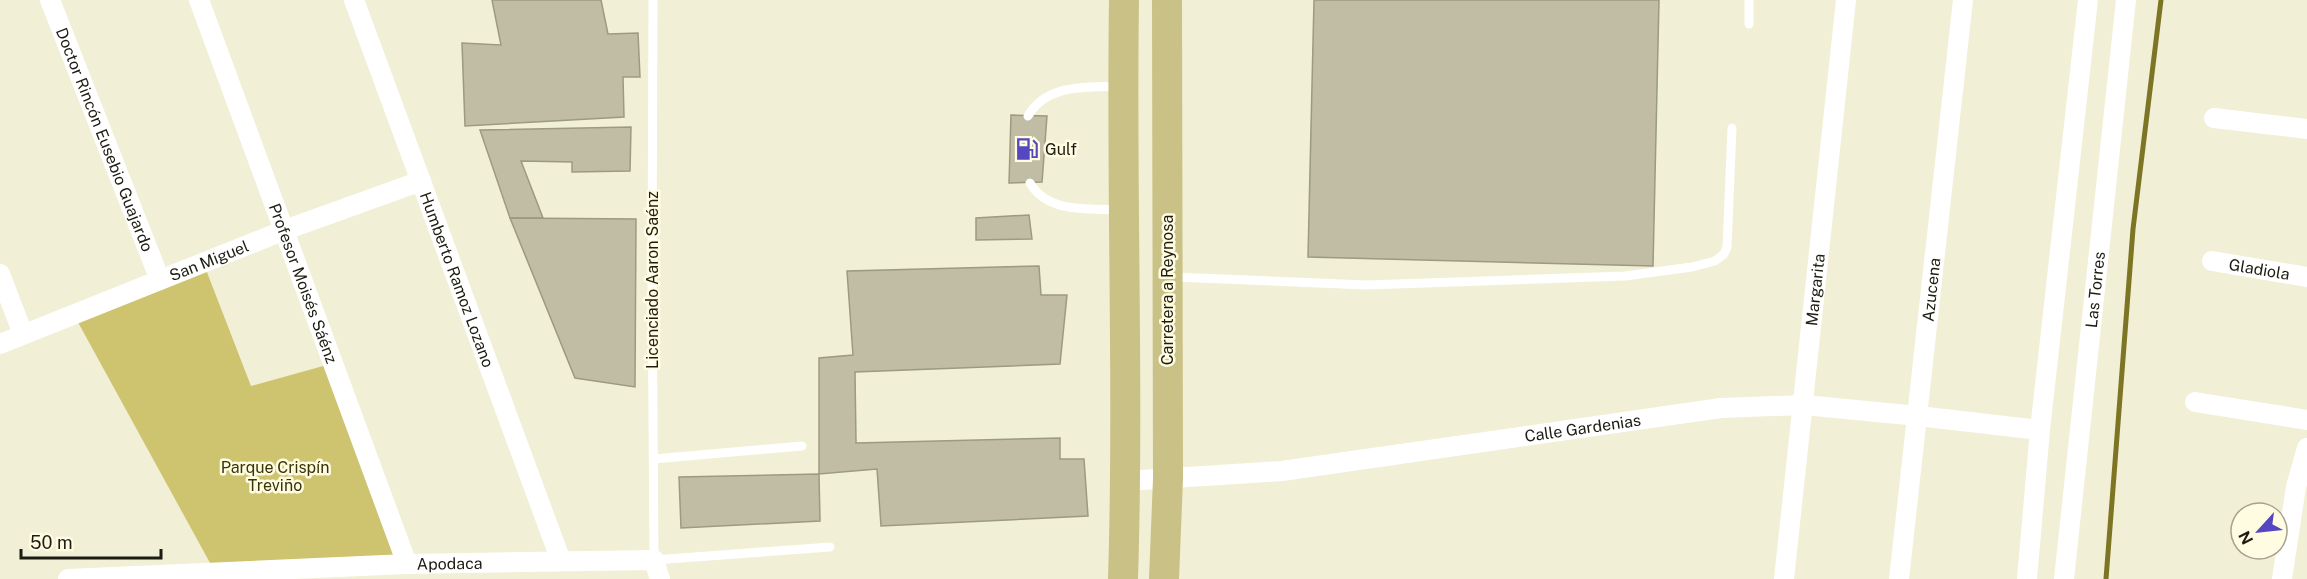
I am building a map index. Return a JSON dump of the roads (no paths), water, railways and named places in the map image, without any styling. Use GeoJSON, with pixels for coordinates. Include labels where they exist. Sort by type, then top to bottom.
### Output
{"type":"FeatureCollection","features":[{"type":"Feature","properties":{"kind":"main road"},"geometry":{"type":"LineString","coordinates":[[1123,579],[1126,481],[1123,210],[1124,0]]}},
{"type":"Feature","properties":{"kind":"main road","name":"Carretera a Reynosa"},"geometry":{"type":"LineString","coordinates":[[1164,579],[1168,479],[1167,0]]}},
{"type":"Feature","properties":{"kind":"street","name":"Doctor Rincón Eusebio Guajardo"},"geometry":{"type":"LineString","coordinates":[[50,0],[159,279]]}},
{"type":"Feature","properties":{"kind":"street","name":"Profesor Moisés Sáénz"},"geometry":{"type":"LineString","coordinates":[[200,0],[407,564]]}},
{"type":"Feature","properties":{"kind":"street","name":"Humberto Ramoz Lozano"},"geometry":{"type":"LineString","coordinates":[[354,0],[561,561]]}},
{"type":"Feature","properties":{"kind":"street","name":"Margarita"},"geometry":{"type":"LineString","coordinates":[[1784,579],[1846,0]]}},
{"type":"Feature","properties":{"kind":"street","name":"Azucena"},"geometry":{"type":"LineString","coordinates":[[1899,579],[1964,0]]}},
{"type":"Feature","properties":{"kind":"street"},"geometry":{"type":"LineString","coordinates":[[2027,579],[2040,430],[2088,0]]}},
{"type":"Feature","properties":{"kind":"street","name":"Las Torres"},"geometry":{"type":"LineString","coordinates":[[2064,579],[2126,0]]}},
{"type":"Feature","properties":{"kind":"street"},"geometry":{"type":"LineString","coordinates":[[2214,118],[2307,129]]}},
{"type":"Feature","properties":{"kind":"street","name":"San Miguel"},"geometry":{"type":"LineString","coordinates":[[0,344],[285,230],[421,181]]}},
{"type":"Feature","properties":{"kind":"street","name":"Gladiola"},"geometry":{"type":"LineString","coordinates":[[2212,261],[2307,277]]}},
{"type":"Feature","properties":{"kind":"street"},"geometry":{"type":"LineString","coordinates":[[0,274],[23,334]]}},
{"type":"Feature","properties":{"kind":"street"},"geometry":{"type":"LineString","coordinates":[[2195,402],[2307,420]]}},
{"type":"Feature","properties":{"kind":"street","name":"Calle Gardenias"},"geometry":{"type":"LineString","coordinates":[[1126,481],[1282,471],[1721,408],[1804,405],[2040,430]]}},
{"type":"Feature","properties":{"kind":"street"},"geometry":{"type":"LineString","coordinates":[[2282,579],[2296,487],[2307,448]]}},
{"type":"Feature","properties":{"kind":"street","name":"Apodaca"},"geometry":{"type":"LineString","coordinates":[[68,579],[346,573],[407,564],[497,572],[561,561],[657,570]]}},
{"type":"Feature","properties":{"kind":"lane","name":"Licenciado Aaron Saénz"},"geometry":{"type":"LineString","coordinates":[[653,0],[652,276],[657,570]]}},
{"type":"Feature","properties":{"kind":"lane"},"geometry":{"type":"LineString","coordinates":[[1749,0],[1749,24]]}},
{"type":"Feature","properties":{"kind":"lane"},"geometry":{"type":"LineString","coordinates":[[1028,116],[1034,105],[1048,95],[1068,89],[1123,86]]}},
{"type":"Feature","properties":{"kind":"lane"},"geometry":{"type":"LineString","coordinates":[[1167,277],[1367,285],[1625,276],[1692,267],[1715,261],[1724,254],[1727,247],[1732,128]]}},
{"type":"Feature","properties":{"kind":"lane"},"geometry":{"type":"LineString","coordinates":[[1030,183],[1036,193],[1046,201],[1060,206],[1123,210]]}},
{"type":"Feature","properties":{"kind":"lane"},"geometry":{"type":"LineString","coordinates":[[654,459],[802,446]]}},
{"type":"Feature","properties":{"kind":"lane"},"geometry":{"type":"LineString","coordinates":[[657,570],[830,548]]}},
{"type":"Feature","properties":{"kind":"waterway"},"geometry":{"type":"LineString","coordinates":[[2106,579],[2133,229],[2161,0]]}},
{"type":"Feature","properties":{"kind":"place","name":"Gulf"},"geometry":{"type":"Point","coordinates":[1027,149]}},
{"type":"Feature","properties":{"kind":"park label","name":"Parque Crispín Treviño"},"geometry":{"type":"Point","coordinates":[275,476]}}]}
